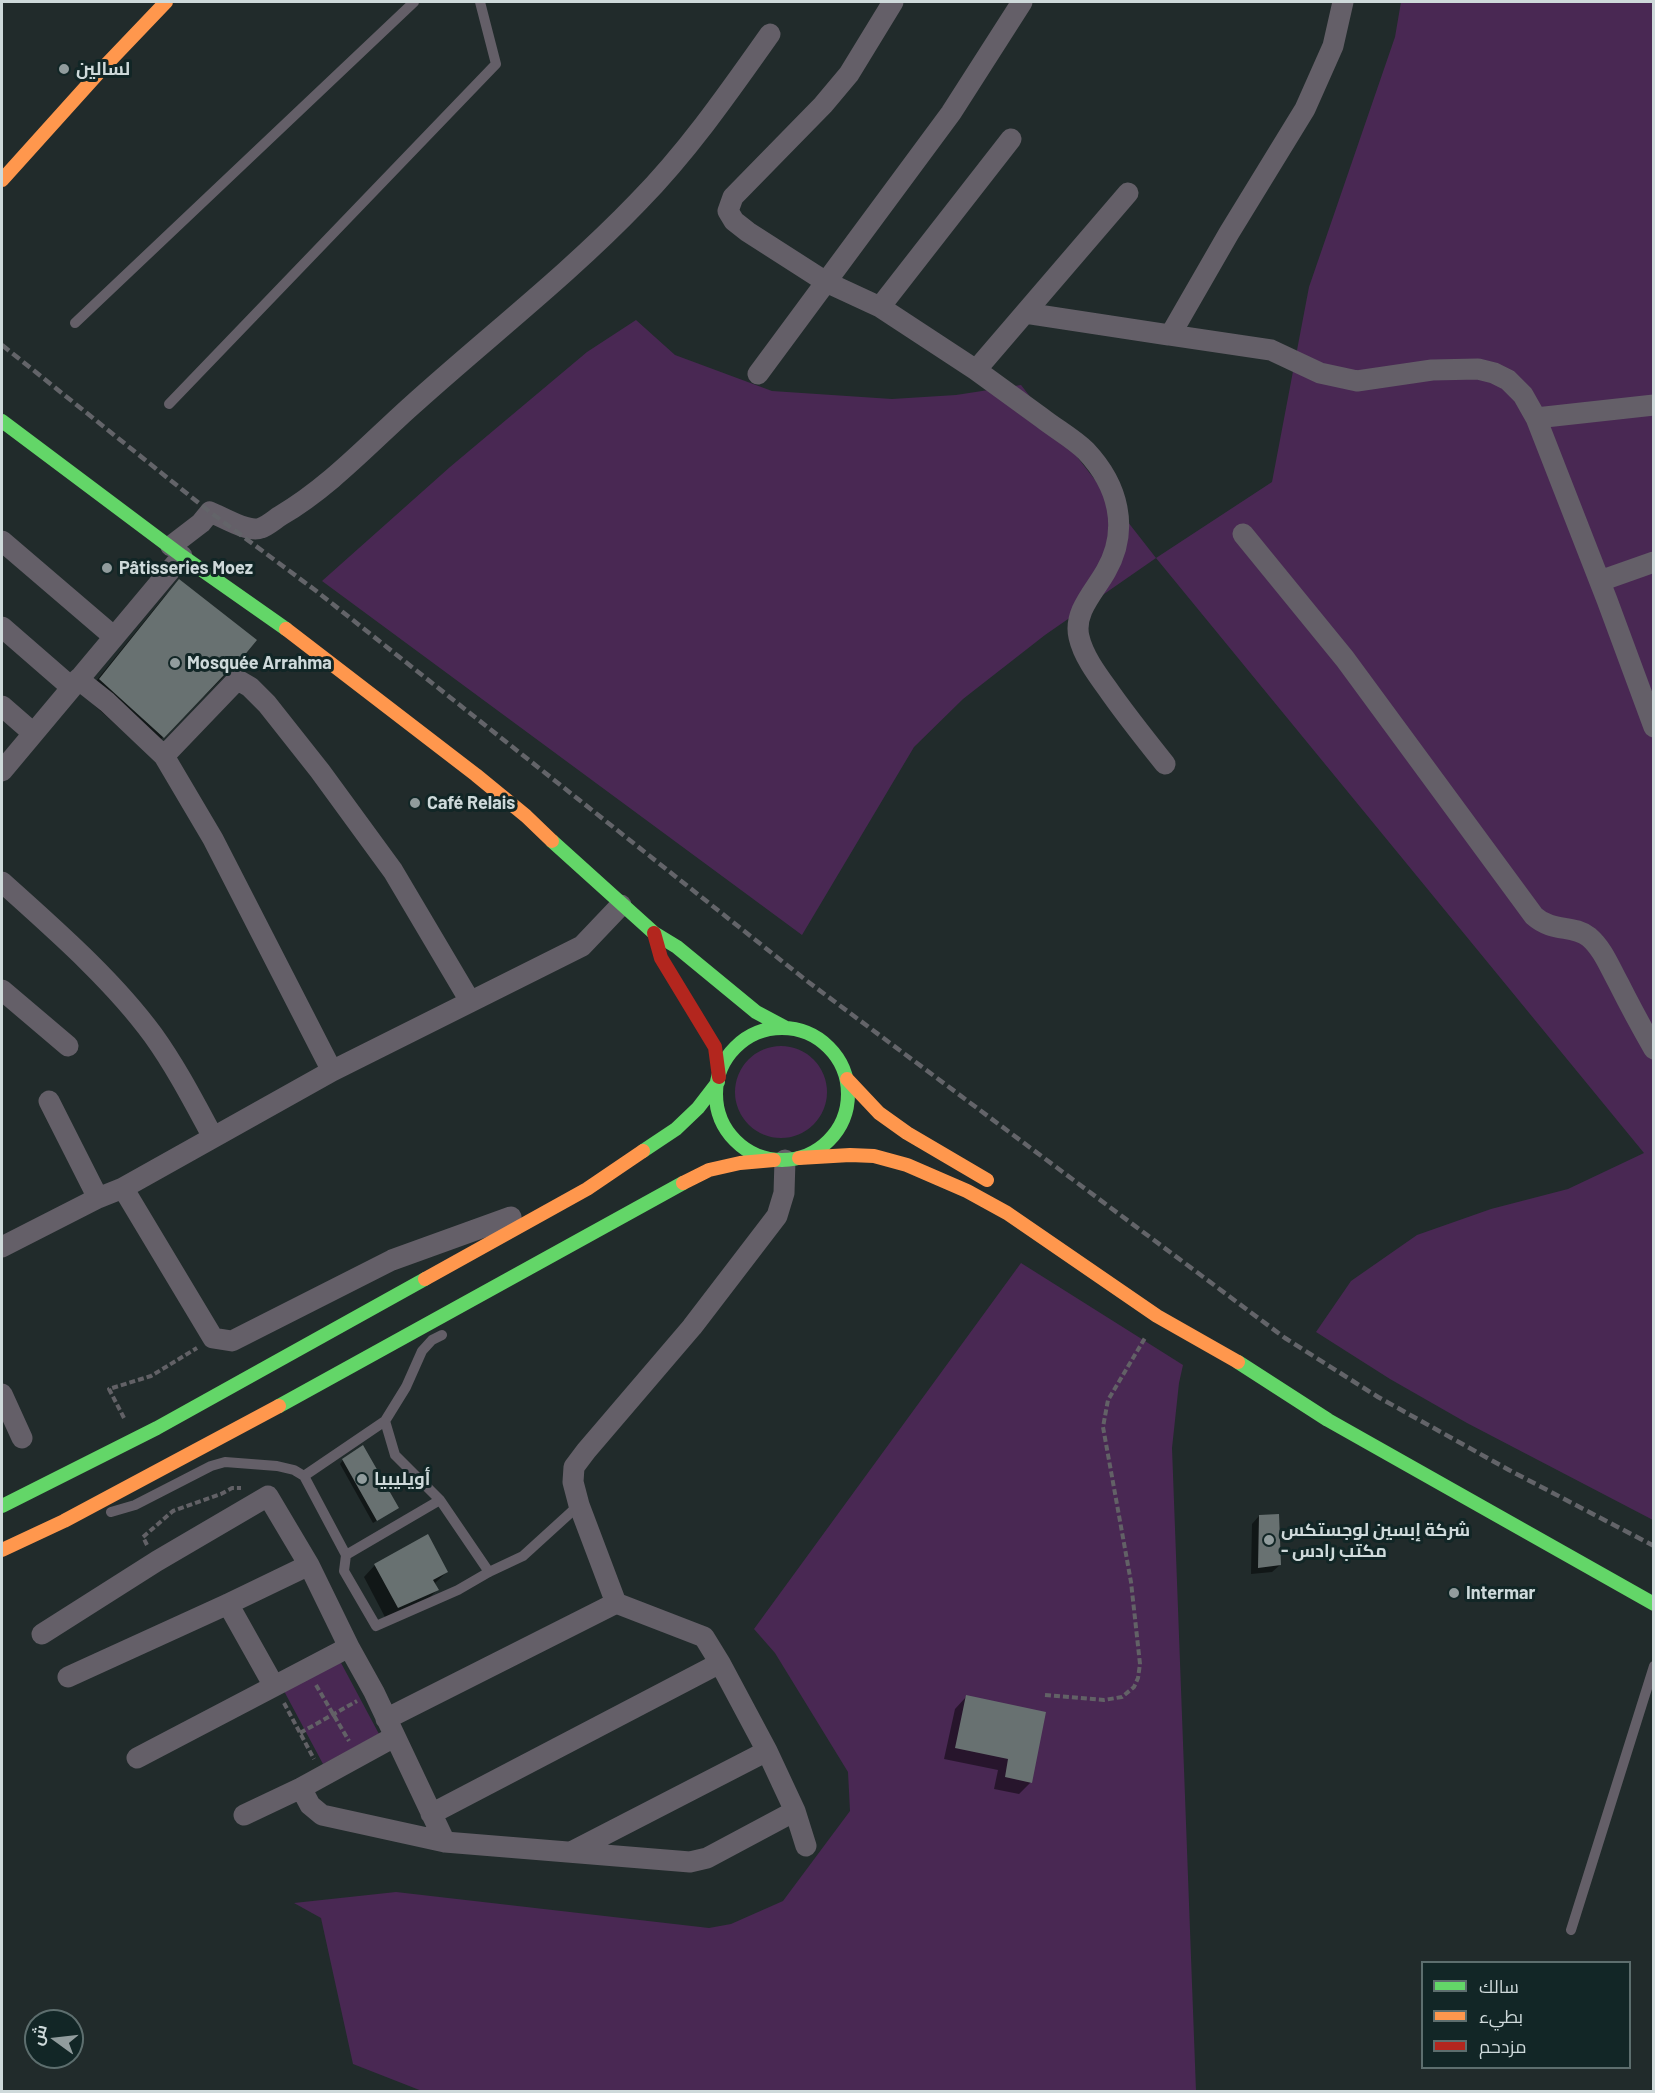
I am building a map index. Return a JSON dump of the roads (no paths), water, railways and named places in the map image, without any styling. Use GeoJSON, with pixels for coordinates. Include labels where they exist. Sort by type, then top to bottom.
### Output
{"type":"FeatureCollection","features":[{"type":"Feature","properties":{"kind":"main road"},"geometry":{"type":"LineString","coordinates":[[2,180],[166,2]]}},
{"type":"Feature","properties":{"kind":"main road"},"geometry":{"type":"LineString","coordinates":[[2,421],[292,633],[476,775],[526,816],[654,933],[677,947],[756,1012],[786,1028],[807,1033],[825,1044],[842,1066],[847,1079],[848,1100],[843,1119],[833,1137],[818,1150],[786,1159],[760,1156],[746,1149],[734,1139],[719,1113],[717,1098],[719,1079],[715,1047],[661,958],[654,933]]}},
{"type":"Feature","properties":{"kind":"main road"},"geometry":{"type":"LineString","coordinates":[[2,1506],[158,1428],[588,1189],[676,1129],[698,1108],[719,1079],[726,1061],[750,1036],[768,1030],[786,1028]]}},
{"type":"Feature","properties":{"kind":"main road"},"geometry":{"type":"LineString","coordinates":[[847,1079],[879,1113],[907,1133],[1002,1188]]}},
{"type":"Feature","properties":{"kind":"main road"},"geometry":{"type":"LineString","coordinates":[[2,1550],[64,1521],[337,1375],[709,1170],[740,1163],[850,1155],[874,1156],[907,1165],[967,1191],[1007,1213],[1157,1316],[1235,1360],[1328,1420],[1653,1604]]}},
{"type":"Feature","properties":{"kind":"street"},"geometry":{"type":"LineString","coordinates":[[893,2],[849,75],[823,105],[733,197],[728,212],[734,221],[748,232],[826,282],[880,307],[976,370],[1084,450],[1104,473],[1115,498],[1119,532],[1116,550],[1106,572],[1089,596],[1079,620],[1078,635],[1094,670],[1137,730],[1165,764]]}},
{"type":"Feature","properties":{"kind":"street"},"geometry":{"type":"LineString","coordinates":[[758,374],[951,113],[1022,2]]}},
{"type":"Feature","properties":{"kind":"street"},"geometry":{"type":"LineString","coordinates":[[1170,335],[1305,109],[1333,46],[1343,2]]}},
{"type":"Feature","properties":{"kind":"street"},"geometry":{"type":"LineString","coordinates":[[2,771],[113,636],[177,551],[210,512],[249,528],[260,529],[295,508],[328,483],[454,367],[580,259],[639,201],[680,155],[722,102],[770,34]]}},
{"type":"Feature","properties":{"kind":"street"},"geometry":{"type":"LineString","coordinates":[[880,307],[1011,139]]}},
{"type":"Feature","properties":{"kind":"street"},"geometry":{"type":"LineString","coordinates":[[976,370],[1128,193]]}},
{"type":"Feature","properties":{"kind":"street"},"geometry":{"type":"LineString","coordinates":[[1025,313],[1271,350],[1320,373],[1356,381],[1432,370],[1478,369],[1508,380],[1523,395],[1536,418],[1600,581],[1653,727]]}},
{"type":"Feature","properties":{"kind":"street"},"geometry":{"type":"LineString","coordinates":[[1536,418],[1653,405]]}},
{"type":"Feature","properties":{"kind":"street"},"geometry":{"type":"LineString","coordinates":[[1243,534],[1345,659],[1534,915],[1543,924],[1587,935],[1594,942],[1605,957],[1653,1050]]}},
{"type":"Feature","properties":{"kind":"street"},"geometry":{"type":"LineString","coordinates":[[2,541],[113,636]]}},
{"type":"Feature","properties":{"kind":"street"},"geometry":{"type":"LineString","coordinates":[[1600,581],[1653,562]]}},
{"type":"Feature","properties":{"kind":"street"},"geometry":{"type":"LineString","coordinates":[[2,627],[75,683],[107,702],[164,756],[213,839],[332,1071]]}},
{"type":"Feature","properties":{"kind":"street"},"geometry":{"type":"LineString","coordinates":[[164,756],[233,684],[238,681],[250,687],[267,704],[320,771],[393,871],[470,1001]]}},
{"type":"Feature","properties":{"kind":"street"},"geometry":{"type":"LineString","coordinates":[[2,706],[33,733]]}},
{"type":"Feature","properties":{"kind":"street"},"geometry":{"type":"LineString","coordinates":[[2,882],[114,990],[151,1033],[177,1070],[213,1137]]}},
{"type":"Feature","properties":{"kind":"street"},"geometry":{"type":"LineString","coordinates":[[2,1247],[98,1198],[123,1188],[332,1071],[582,946],[621,905]]}},
{"type":"Feature","properties":{"kind":"street"},"geometry":{"type":"LineString","coordinates":[[2,990],[68,1046]]}},
{"type":"Feature","properties":{"kind":"street"},"geometry":{"type":"LineString","coordinates":[[49,1101],[98,1198]]}},
{"type":"Feature","properties":{"kind":"street"},"geometry":{"type":"LineString","coordinates":[[786,1159],[784,1193],[777,1216],[692,1327],[586,1451],[574,1467],[573,1482],[579,1505],[616,1604],[704,1637],[767,1751],[795,1811],[806,1846]]}},
{"type":"Feature","properties":{"kind":"street"},"geometry":{"type":"LineString","coordinates":[[123,1188],[213,1338],[232,1341],[392,1260],[588,1189]]}},
{"type":"Feature","properties":{"kind":"street"},"geometry":{"type":"LineString","coordinates":[[2,1394],[22,1438]]}},
{"type":"Feature","properties":{"kind":"street"},"geometry":{"type":"LineString","coordinates":[[42,1634],[157,1561],[268,1496],[309,1565],[374,1692],[445,1842]]}},
{"type":"Feature","properties":{"kind":"street"},"geometry":{"type":"LineString","coordinates":[[68,1677],[309,1565]]}},
{"type":"Feature","properties":{"kind":"street"},"geometry":{"type":"LineString","coordinates":[[228,1604],[274,1686]]}},
{"type":"Feature","properties":{"kind":"street"},"geometry":{"type":"LineString","coordinates":[[244,1815],[358,1757],[390,1728],[616,1604]]}},
{"type":"Feature","properties":{"kind":"street"},"geometry":{"type":"LineString","coordinates":[[137,1758],[349,1647]]}},
{"type":"Feature","properties":{"kind":"street"},"geometry":{"type":"LineString","coordinates":[[431,1814],[720,1663]]}},
{"type":"Feature","properties":{"kind":"street"},"geometry":{"type":"LineString","coordinates":[[571,1852],[767,1751]]}},
{"type":"Feature","properties":{"kind":"street"},"geometry":{"type":"LineString","coordinates":[[301,1788],[310,1805],[322,1815],[445,1842],[690,1862],[707,1858],[795,1811]]}},
{"type":"Feature","properties":{"kind":"lane"},"geometry":{"type":"LineString","coordinates":[[75,323],[414,2]]}},
{"type":"Feature","properties":{"kind":"lane"},"geometry":{"type":"LineString","coordinates":[[169,404],[496,64],[480,2]]}},
{"type":"Feature","properties":{"kind":"lane"},"geometry":{"type":"LineString","coordinates":[[504,1295],[537,1263]]}},
{"type":"Feature","properties":{"kind":"lane"},"geometry":{"type":"LineString","coordinates":[[304,1476],[385,1421],[406,1387],[422,1351],[432,1340],[450,1330]]}},
{"type":"Feature","properties":{"kind":"lane"},"geometry":{"type":"LineString","coordinates":[[385,1421],[395,1455],[440,1500],[489,1572]]}},
{"type":"Feature","properties":{"kind":"lane"},"geometry":{"type":"LineString","coordinates":[[64,1521],[135,1505],[211,1466],[225,1462],[277,1466],[294,1470],[304,1476],[346,1555],[344,1571],[375,1626],[458,1590],[523,1556],[579,1505]]}},
{"type":"Feature","properties":{"kind":"lane"},"geometry":{"type":"LineString","coordinates":[[346,1555],[440,1500]]}},
{"type":"Feature","properties":{"kind":"lane"},"geometry":{"type":"LineString","coordinates":[[1570,1930],[1653,1666]]}},
{"type":"Feature","properties":{"kind":"railway"},"geometry":{"type":"LineString","coordinates":[[2,345],[210,512],[315,590],[807,981],[1285,1338],[1378,1397],[1509,1470],[1654,1546]]}},
{"type":"Feature","properties":{"kind":"place","name":"لسالين"},"geometry":{"type":"Point","coordinates":[64,69]}},
{"type":"Feature","properties":{"kind":"place","name":"Pâtisseries Moez"},"geometry":{"type":"Point","coordinates":[107,568]}},
{"type":"Feature","properties":{"kind":"place","name":"Mosquée Arrahma"},"geometry":{"type":"Point","coordinates":[175,663]}},
{"type":"Feature","properties":{"kind":"place","name":"Café Relais"},"geometry":{"type":"Point","coordinates":[415,803]}},
{"type":"Feature","properties":{"kind":"place","name":"أويليبيا"},"geometry":{"type":"Point","coordinates":[362,1479]}},
{"type":"Feature","properties":{"kind":"place","name":"شركة إبسين لوجستكس - مكتب رادس"},"geometry":{"type":"Point","coordinates":[1269,1540]}},
{"type":"Feature","properties":{"kind":"place","name":"Intermar"},"geometry":{"type":"Point","coordinates":[1454,1593]}}]}
